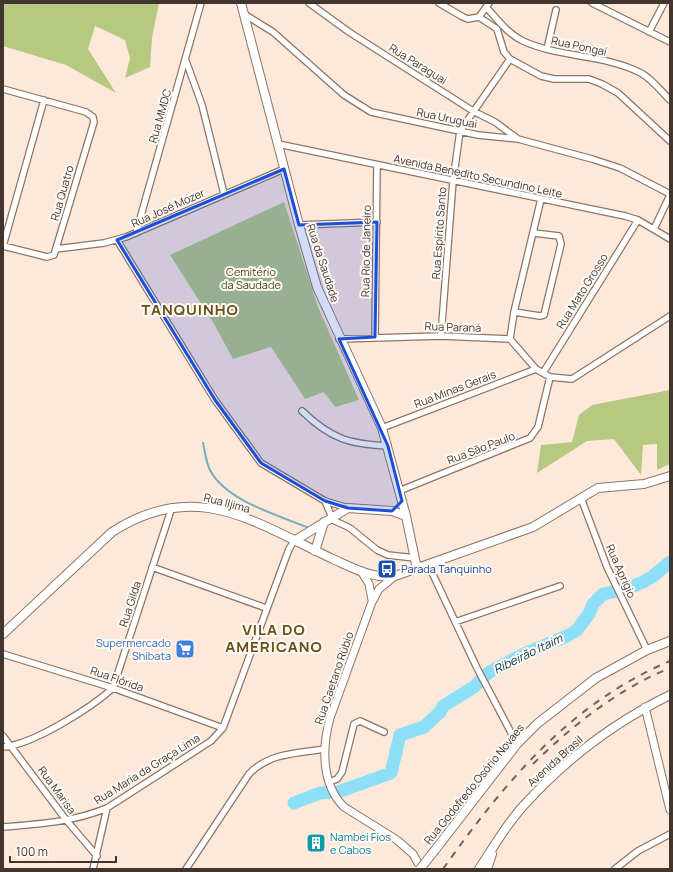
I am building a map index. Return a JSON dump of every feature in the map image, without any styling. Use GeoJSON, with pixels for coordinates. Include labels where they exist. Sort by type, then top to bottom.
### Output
{"type":"FeatureCollection","features":[{"type":"Feature","properties":{"kind":"main road","name":"Rua da Saudade"},"geometry":{"type":"LineString","coordinates":[[241,3],[284,169],[317,287],[339,339],[382,428],[406,516],[417,569]]}},
{"type":"Feature","properties":{"kind":"main road","name":"Rua Iljima"},"geometry":{"type":"LineString","coordinates":[[3,634],[112,532],[139,516],[172,507],[200,506],[230,513],[361,571],[379,577],[395,576],[417,569],[534,527],[602,487],[644,484],[670,476]]}},
{"type":"Feature","properties":{"kind":"main road"},"geometry":{"type":"LineString","coordinates":[[392,511],[402,501]]}},
{"type":"Feature","properties":{"kind":"main road"},"geometry":{"type":"LineString","coordinates":[[294,541],[348,508],[392,511],[406,516]]}},
{"type":"Feature","properties":{"kind":"main road"},"geometry":{"type":"LineString","coordinates":[[316,551],[328,520]]}},
{"type":"Feature","properties":{"kind":"main road","name":"Rua Godofredo Osório Novaes"},"geometry":{"type":"LineString","coordinates":[[419,866],[434,850],[517,744],[538,723],[596,678],[647,650],[670,641]]}},
{"type":"Feature","properties":{"kind":"main road","name":"Avenida Brasil"},"geometry":{"type":"LineString","coordinates":[[479,869],[524,805],[558,770],[591,743],[645,707],[670,695]]}},
{"type":"Feature","properties":{"kind":"main road"},"geometry":{"type":"LineString","coordinates":[[488,869],[494,846]]}},
{"type":"Feature","properties":{"kind":"street","name":"Rua MMDC"},"geometry":{"type":"LineString","coordinates":[[136,233],[186,61],[201,3]]}},
{"type":"Feature","properties":{"kind":"street","name":"Rua Paraguai"},"geometry":{"type":"LineString","coordinates":[[309,3],[349,32],[473,111],[495,122],[518,139]]}},
{"type":"Feature","properties":{"kind":"street"},"geometry":{"type":"LineString","coordinates":[[439,3],[468,19],[479,17],[488,6]]}},
{"type":"Feature","properties":{"kind":"street"},"geometry":{"type":"LineString","coordinates":[[592,3],[670,42]]}},
{"type":"Feature","properties":{"kind":"street"},"geometry":{"type":"LineString","coordinates":[[649,32],[664,3]]}},
{"type":"Feature","properties":{"kind":"street","name":"Rua Pongaí"},"geometry":{"type":"LineString","coordinates":[[488,6],[512,34],[522,41],[547,49],[592,58],[631,69],[645,76],[670,100]]}},
{"type":"Feature","properties":{"kind":"street"},"geometry":{"type":"LineString","coordinates":[[547,49],[556,10]]}},
{"type":"Feature","properties":{"kind":"street","name":"Rua Uruguai"},"geometry":{"type":"LineString","coordinates":[[244,14],[273,32],[344,94],[371,112],[497,138],[518,139],[620,168],[670,194]]}},
{"type":"Feature","properties":{"kind":"street"},"geometry":{"type":"LineString","coordinates":[[479,17],[497,29],[504,52],[510,59],[542,76],[554,79],[589,79],[602,84],[621,96],[670,141]]}},
{"type":"Feature","properties":{"kind":"street"},"geometry":{"type":"LineString","coordinates":[[460,131],[510,59]]}},
{"type":"Feature","properties":{"kind":"street"},"geometry":{"type":"LineString","coordinates":[[186,61],[202,105],[224,194]]}},
{"type":"Feature","properties":{"kind":"street"},"geometry":{"type":"LineString","coordinates":[[3,88],[44,100],[3,246],[46,257],[54,255],[56,249]]}},
{"type":"Feature","properties":{"kind":"street","name":"Rua Quatro"},"geometry":{"type":"LineString","coordinates":[[44,100],[86,112],[93,118],[94,122],[56,249]]}},
{"type":"Feature","properties":{"kind":"street","name":"Rua Espírito Santo"},"geometry":{"type":"LineString","coordinates":[[441,336],[453,181],[460,131]]}},
{"type":"Feature","properties":{"kind":"street","name":"Avenida Benedito Secundino Leite"},"geometry":{"type":"LineString","coordinates":[[278,144],[625,216],[638,220],[670,239]]}},
{"type":"Feature","properties":{"kind":"street","name":"Rua Rio de Janeiro"},"geometry":{"type":"LineString","coordinates":[[375,337],[377,165]]}},
{"type":"Feature","properties":{"kind":"street","name":"Rua José Mozer"},"geometry":{"type":"LineString","coordinates":[[56,249],[117,240],[284,169]]}},
{"type":"Feature","properties":{"kind":"street"},"geometry":{"type":"LineString","coordinates":[[654,229],[670,194]]}},
{"type":"Feature","properties":{"kind":"street"},"geometry":{"type":"LineString","coordinates":[[541,199],[514,312],[510,339],[536,369],[550,377],[572,379],[582,375],[670,316]]}},
{"type":"Feature","properties":{"kind":"street","name":"Rua Mato Grosso"},"geometry":{"type":"LineString","coordinates":[[543,373],[638,220]]}},
{"type":"Feature","properties":{"kind":"street"},"geometry":{"type":"LineString","coordinates":[[299,225],[377,222]]}},
{"type":"Feature","properties":{"kind":"street"},"geometry":{"type":"LineString","coordinates":[[514,312],[540,316],[544,314],[561,244],[559,236],[534,233]]}},
{"type":"Feature","properties":{"kind":"street"},"geometry":{"type":"LineString","coordinates":[[117,240],[215,400],[252,453],[261,463],[325,501],[348,508]]}},
{"type":"Feature","properties":{"kind":"street","name":"Rua Paraná"},"geometry":{"type":"LineString","coordinates":[[339,339],[441,336],[510,339]]}},
{"type":"Feature","properties":{"kind":"street","name":"Rua Minas Gerais"},"geometry":{"type":"LineString","coordinates":[[382,428],[536,369]]}},
{"type":"Feature","properties":{"kind":"street","name":"Rua São Paulo"},"geometry":{"type":"LineString","coordinates":[[399,491],[530,438],[538,428],[550,377]]}},
{"type":"Feature","properties":{"kind":"street"},"geometry":{"type":"LineString","coordinates":[[302,412],[331,435],[350,442],[388,446]]}},
{"type":"Feature","properties":{"kind":"street","name":"Rua Aprigio"},"geometry":{"type":"LineString","coordinates":[[581,498],[616,587],[647,650]]}},
{"type":"Feature","properties":{"kind":"street"},"geometry":{"type":"LineString","coordinates":[[325,501],[328,520],[350,528],[377,550],[388,555],[415,558]]}},
{"type":"Feature","properties":{"kind":"street","name":"Rua Gilda"},"geometry":{"type":"LineString","coordinates":[[112,688],[172,507]]}},
{"type":"Feature","properties":{"kind":"street","name":"Rua Maria da Graça Lima"},"geometry":{"type":"LineString","coordinates":[[3,828],[67,821],[107,808],[204,746],[223,728],[266,608],[289,548],[294,541]]}},
{"type":"Feature","properties":{"kind":"street"},"geometry":{"type":"LineString","coordinates":[[428,564],[477,668],[517,744]]}},
{"type":"Feature","properties":{"kind":"street"},"geometry":{"type":"LineString","coordinates":[[152,567],[266,608]]}},
{"type":"Feature","properties":{"kind":"street"},"geometry":{"type":"LineString","coordinates":[[361,571],[369,584],[372,602]]}},
{"type":"Feature","properties":{"kind":"street","name":"Rua Caetano Rúbio"},"geometry":{"type":"LineString","coordinates":[[395,576],[379,589],[372,602],[334,704],[328,726],[325,762],[334,795],[344,807],[407,848],[413,854],[419,866]]}},
{"type":"Feature","properties":{"kind":"street"},"geometry":{"type":"LineString","coordinates":[[455,622],[560,586]]}},
{"type":"Feature","properties":{"kind":"street","name":"Rua Flórida"},"geometry":{"type":"LineString","coordinates":[[3,654],[112,688],[223,728]]}},
{"type":"Feature","properties":{"kind":"street"},"geometry":{"type":"LineString","coordinates":[[3,747],[12,746],[41,734],[102,698],[112,688]]}},
{"type":"Feature","properties":{"kind":"street"},"geometry":{"type":"LineString","coordinates":[[645,707],[670,810]]}},
{"type":"Feature","properties":{"kind":"street"},"geometry":{"type":"LineString","coordinates":[[330,784],[337,779],[342,772],[354,724],[360,721],[366,722],[384,732]]}},
{"type":"Feature","properties":{"kind":"street","name":"Rua Marisa"},"geometry":{"type":"LineString","coordinates":[[3,736],[67,821],[97,856]]}},
{"type":"Feature","properties":{"kind":"street"},"geometry":{"type":"LineString","coordinates":[[186,869],[249,774],[256,766],[265,760],[278,756],[325,748]]}},
{"type":"Feature","properties":{"kind":"street"},"geometry":{"type":"LineString","coordinates":[[93,869],[107,808]]}},
{"type":"Feature","properties":{"kind":"street"},"geometry":{"type":"LineString","coordinates":[[615,869],[638,851],[670,834]]}},
{"type":"Feature","properties":{"kind":"highlighted area"},"geometry":{"type":"Polygon","coordinates":[[[284,169],[299,225],[377,222],[375,337],[339,339],[388,446],[402,501],[392,511],[348,508],[325,501],[261,463],[215,400],[117,240],[284,169]]]}},
{"type":"Feature","properties":{"kind":"green space"},"geometry":{"type":"Polygon","coordinates":[[[3,3],[159,3],[152,38],[150,67],[125,78],[130,58],[125,40],[95,26],[88,49],[116,93],[66,65],[3,46],[3,3]]]}},
{"type":"Feature","properties":{"kind":"green space","name":"Cemitério da Saudade"},"geometry":{"type":"Polygon","coordinates":[[[284,202],[318,307],[359,400],[335,407],[324,392],[305,399],[271,347],[233,359],[214,324],[170,255],[284,202]]]}},
{"type":"Feature","properties":{"kind":"green space"},"geometry":{"type":"Polygon","coordinates":[[[670,390],[670,464],[657,470],[657,444],[643,445],[641,475],[614,439],[587,441],[537,473],[541,445],[572,442],[579,415],[592,405],[670,390]]]}},
{"type":"Feature","properties":{"kind":"waterway"},"geometry":{"type":"LineString","coordinates":[[203,443],[210,470],[218,481],[228,490],[240,499],[254,506],[309,528]]}},
{"type":"Feature","properties":{"kind":"waterway","name":"Ribeirão Itaim"},"geometry":{"type":"LineString","coordinates":[[294,803],[320,793],[338,792],[391,773],[400,735],[424,727],[440,712],[443,706],[474,687],[488,673],[524,654],[567,636],[577,630],[589,614],[593,604],[603,594],[626,589],[643,582],[652,577],[670,562]]}},
{"type":"Feature","properties":{"kind":"railway"},"geometry":{"type":"LineString","coordinates":[[443,869],[490,806],[515,776],[542,748],[570,723],[601,699],[634,679],[670,661]]}},
{"type":"Feature","properties":{"kind":"railway"},"geometry":{"type":"LineString","coordinates":[[533,764],[580,722],[614,697],[632,686],[670,668]]}},
{"type":"Feature","properties":{"kind":"place","name":"Parada Tanquinho"},"geometry":{"type":"Point","coordinates":[387,569]}},
{"type":"Feature","properties":{"kind":"place","name":"Supermercado Shibata"},"geometry":{"type":"Point","coordinates":[185,649]}},
{"type":"Feature","properties":{"kind":"place","name":"Nambei Fios e Cabos"},"geometry":{"type":"Point","coordinates":[316,843]}},
{"type":"Feature","properties":{"kind":"district","name":"TANQUINHO"},"geometry":{"type":"Point","coordinates":[190,310]}},
{"type":"Feature","properties":{"kind":"district","name":"VILA DO AMERICANO"},"geometry":{"type":"Point","coordinates":[274,638]}}]}
